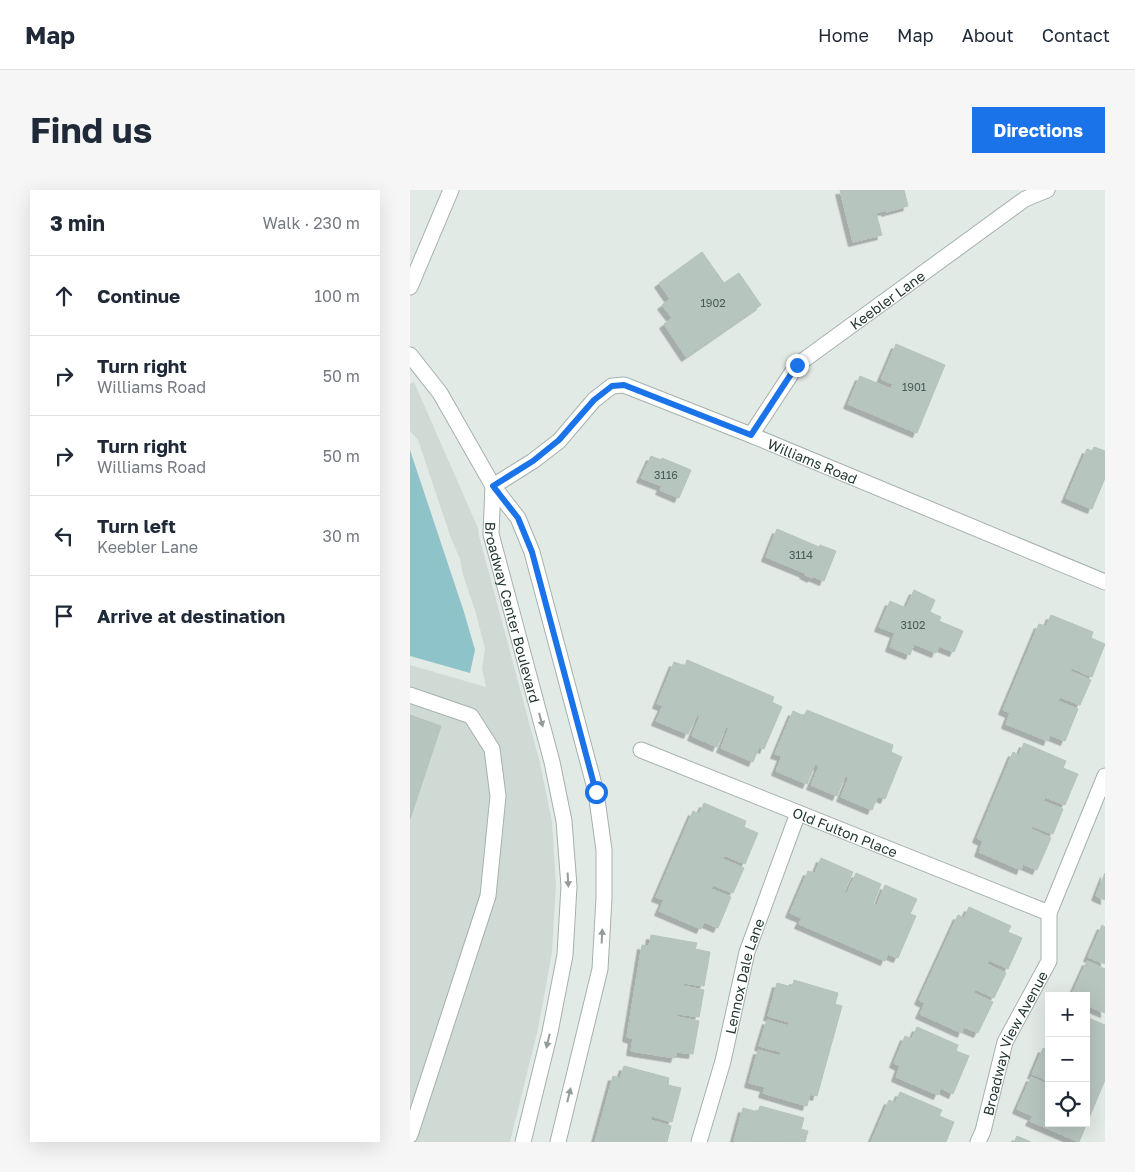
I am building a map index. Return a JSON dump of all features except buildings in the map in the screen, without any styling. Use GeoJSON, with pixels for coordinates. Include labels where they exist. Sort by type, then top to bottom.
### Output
{"type":"FeatureCollection","features":[{"type":"Feature","properties":{"kind":"street"},"geometry":{"type":"LineString","coordinates":[[410,288],[451,190]]}},
{"type":"Feature","properties":{"kind":"street","name":"Keebler Lane"},"geometry":{"type":"LineString","coordinates":[[751,435],[797,365],[1025,199],[1047,190]]}},
{"type":"Feature","properties":{"kind":"street"},"geometry":{"type":"LineString","coordinates":[[410,355],[440,393],[493,486]]}},
{"type":"Feature","properties":{"kind":"street","name":"Williams Road"},"geometry":{"type":"LineString","coordinates":[[493,486],[533,461],[559,440],[594,400],[612,386],[624,385],[751,435],[1105,582]]}},
{"type":"Feature","properties":{"kind":"street","name":"Broadway Center Boulevard"},"geometry":{"type":"LineString","coordinates":[[493,486],[491,534],[552,762],[564,821],[568,886],[565,955],[550,1032],[523,1142]]}},
{"type":"Feature","properties":{"kind":"street","name":"Broadway Center Boulevard"},"geometry":{"type":"LineString","coordinates":[[493,486],[518,518],[532,552],[596,792],[604,850],[604,898],[600,968],[558,1142]]}},
{"type":"Feature","properties":{"kind":"street"},"geometry":{"type":"LineString","coordinates":[[410,695],[471,716],[492,750],[498,796],[488,896],[410,1135]]}},
{"type":"Feature","properties":{"kind":"street","name":"Old Fulton Place"},"geometry":{"type":"LineString","coordinates":[[641,750],[1049,913]]}},
{"type":"Feature","properties":{"kind":"street","name":"Broadway View Avenue"},"geometry":{"type":"LineString","coordinates":[[978,1142],[983,1131],[1005,1042],[1049,961],[1049,913],[1105,776]]}},
{"type":"Feature","properties":{"kind":"street","name":"Lennox Dale Lane"},"geometry":{"type":"LineString","coordinates":[[698,1142],[723,1061],[747,952],[798,813]]}},
{"type":"Feature","properties":{"kind":"shaded area"},"geometry":{"type":"Polygon","coordinates":[[[414,382],[478,528],[540,763],[552,822],[556,885],[552,953],[538,1029],[510,1142],[410,1142],[410,665],[486,687],[482,668],[485,649],[460,559],[452,541],[418,440],[410,431],[410,384],[414,382]]]}},
{"type":"Feature","properties":{"kind":"water"},"geometry":{"type":"Polygon","coordinates":[[[410,450],[475,650],[470,673],[410,656],[410,450]]]}},
{"type":"Feature","properties":{"kind":"route"},"geometry":{"type":"LineString","coordinates":[[596,792],[532,552],[518,518],[493,486],[533,461],[559,440],[594,400],[612,386],[624,385],[751,435],[797,365]]}}]}
